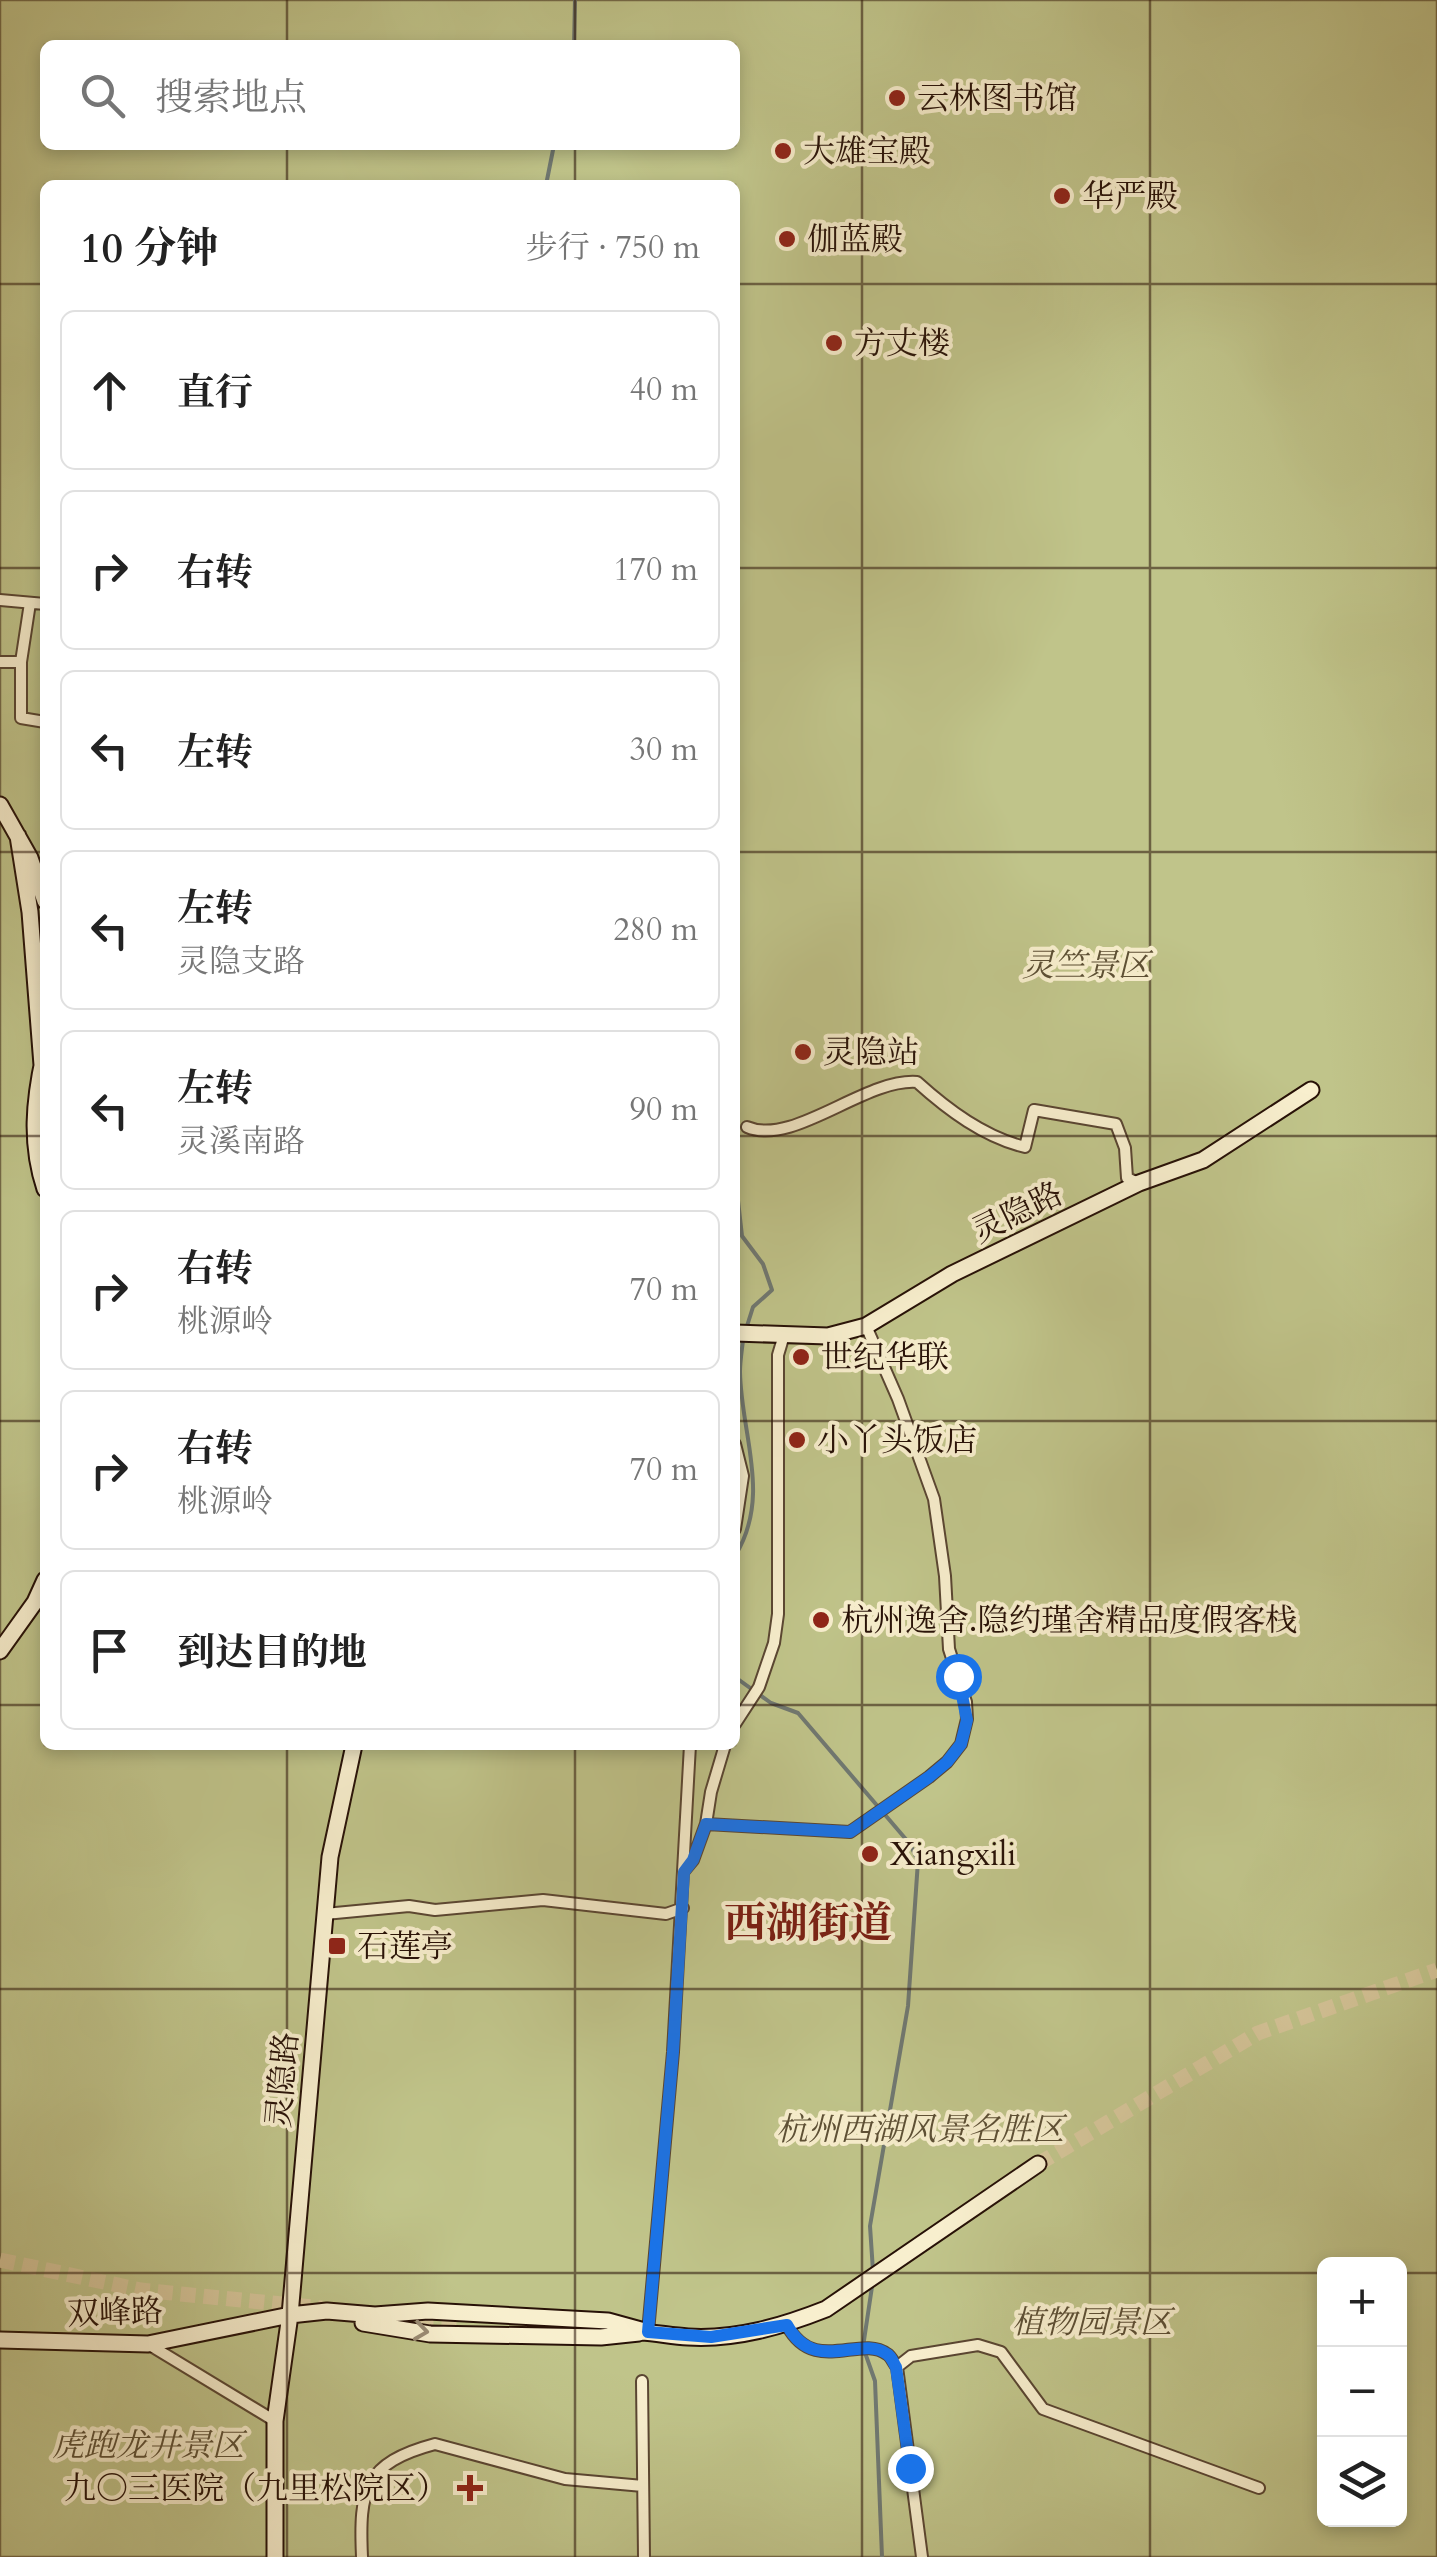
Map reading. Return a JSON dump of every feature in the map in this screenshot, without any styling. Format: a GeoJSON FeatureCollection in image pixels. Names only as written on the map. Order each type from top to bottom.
{"type":"FeatureCollection","features":[{"type":"Feature","properties":{"kind":"main road"},"geometry":{"type":"LineString","coordinates":[[0,806],[30,858],[40,887]]}},
{"type":"Feature","properties":{"kind":"main road"},"geometry":{"type":"LineString","coordinates":[[18,836],[40,1021]]}},
{"type":"Feature","properties":{"kind":"main road"},"geometry":{"type":"LineString","coordinates":[[40,1080],[34,1138],[40,1175]]}},
{"type":"Feature","properties":{"kind":"main road","name":"灵隐路"},"geometry":{"type":"LineString","coordinates":[[740,1333],[828,1336],[866,1326],[952,1274],[1139,1182],[1202,1160],[1311,1090]]}},
{"type":"Feature","properties":{"kind":"main road"},"geometry":{"type":"LineString","coordinates":[[0,1650],[40,1591]]}},
{"type":"Feature","properties":{"kind":"main road","name":"灵隐路"},"geometry":{"type":"LineString","coordinates":[[276,2557],[275,2421],[290,2315],[330,1858],[353,1750]]}},
{"type":"Feature","properties":{"kind":"main road"},"geometry":{"type":"LineString","coordinates":[[463,2322],[711,2337],[787,2325],[826,2309],[1038,2164]]}},
{"type":"Feature","properties":{"kind":"main road","name":"双峰路"},"geometry":{"type":"LineString","coordinates":[[0,2340],[148,2344],[290,2315],[327,2312],[375,2315],[428,2311],[608,2321],[648,2332]]}},
{"type":"Feature","properties":{"kind":"street"},"geometry":{"type":"LineString","coordinates":[[0,600],[40,604]]}},
{"type":"Feature","properties":{"kind":"street"},"geometry":{"type":"LineString","coordinates":[[30,603],[21,662],[21,718],[40,721]]}},
{"type":"Feature","properties":{"kind":"street"},"geometry":{"type":"LineString","coordinates":[[0,662],[21,662]]}},
{"type":"Feature","properties":{"kind":"street"},"geometry":{"type":"LineString","coordinates":[[747,1127],[766,1130],[800,1123],[886,1084],[916,1082],[977,1128],[999,1140],[1025,1147],[1034,1110],[1116,1124],[1125,1148],[1128,1178],[1139,1182]]}},
{"type":"Feature","properties":{"kind":"street"},"geometry":{"type":"LineString","coordinates":[[706,1824],[850,1832],[947,1762],[961,1744],[967,1720],[966,1702],[949,1649],[939,1524],[928,1474],[866,1326]]}},
{"type":"Feature","properties":{"kind":"street"},"geometry":{"type":"LineString","coordinates":[[740,1717],[760,1687],[774,1643],[778,1614],[778,1355],[784,1335]]}},
{"type":"Feature","properties":{"kind":"street"},"geometry":{"type":"LineString","coordinates":[[740,1464],[740,1496]]}},
{"type":"Feature","properties":{"kind":"street"},"geometry":{"type":"LineString","coordinates":[[648,2332],[683,1908],[684,1809],[690,1750]]}},
{"type":"Feature","properties":{"kind":"street"},"geometry":{"type":"LineString","coordinates":[[684,1872],[693,1860],[706,1824],[724,1750]]}},
{"type":"Feature","properties":{"kind":"street"},"geometry":{"type":"LineString","coordinates":[[325,1914],[543,1900],[666,1914],[683,1908]]}},
{"type":"Feature","properties":{"kind":"street"},"geometry":{"type":"LineString","coordinates":[[787,2325],[794,2338],[814,2350],[872,2350],[888,2354],[896,2367],[922,2557]]}},
{"type":"Feature","properties":{"kind":"street"},"geometry":{"type":"LineString","coordinates":[[148,2344],[275,2421]]}},
{"type":"Feature","properties":{"kind":"street"},"geometry":{"type":"LineString","coordinates":[[896,2367],[911,2356],[978,2345],[1001,2352],[1042,2409],[1259,2488]]}},
{"type":"Feature","properties":{"kind":"street"},"geometry":{"type":"LineString","coordinates":[[642,2381],[644,2557]]}},
{"type":"Feature","properties":{"kind":"street"},"geometry":{"type":"LineString","coordinates":[[362,2557],[363,2495],[377,2472],[414,2450],[435,2444],[565,2480],[644,2486]]}},
{"type":"Feature","properties":{"kind":"green space","name":"灵竺景区"},"geometry":{"type":"Polygon","coordinates":[[[0,0],[1437,0],[1437,2557],[0,2557],[0,0]]]}},
{"type":"Feature","properties":{"kind":"waterway"},"geometry":{"type":"LineString","coordinates":[[574,40],[575,0]]}},
{"type":"Feature","properties":{"kind":"waterway"},"geometry":{"type":"LineString","coordinates":[[547,180],[553,150]]}},
{"type":"Feature","properties":{"kind":"waterway"},"geometry":{"type":"LineString","coordinates":[[740,1218],[742,1236],[763,1264],[772,1290],[753,1307],[747,1326]]}},
{"type":"Feature","properties":{"kind":"waterway"},"geometry":{"type":"LineString","coordinates":[[740,1368],[743,1340]]}},
{"type":"Feature","properties":{"kind":"waterway"},"geometry":{"type":"LineString","coordinates":[[740,1368],[753,1488],[752,1511],[740,1546]]}},
{"type":"Feature","properties":{"kind":"waterway"},"geometry":{"type":"LineString","coordinates":[[740,1681],[771,1703],[798,1713],[910,1844],[918,1861],[908,2006],[870,2226],[873,2271]]}},
{"type":"Feature","properties":{"kind":"waterway"},"geometry":{"type":"LineString","coordinates":[[873,2280],[863,2347],[875,2381],[882,2557]]}},
{"type":"Feature","properties":{"kind":"tunnel"},"geometry":{"type":"LineString","coordinates":[[1038,2164],[1258,2033],[1437,1970]]}},
{"type":"Feature","properties":{"kind":"tunnel"},"geometry":{"type":"LineString","coordinates":[[0,2260],[141,2290],[322,2308]]}},
{"type":"Feature","properties":{"kind":"tunnel"},"geometry":{"type":"LineString","coordinates":[[419,2317],[463,2322]]}},
{"type":"Feature","properties":{"kind":"place","name":"云林图书馆"},"geometry":{"type":"Point","coordinates":[897,98]}},
{"type":"Feature","properties":{"kind":"place","name":"大雄宝殿"},"geometry":{"type":"Point","coordinates":[783,151]}},
{"type":"Feature","properties":{"kind":"place","name":"华严殿"},"geometry":{"type":"Point","coordinates":[1062,196]}},
{"type":"Feature","properties":{"kind":"place","name":"伽蓝殿"},"geometry":{"type":"Point","coordinates":[787,239]}},
{"type":"Feature","properties":{"kind":"place","name":"方丈楼"},"geometry":{"type":"Point","coordinates":[834,343]}},
{"type":"Feature","properties":{"kind":"place","name":"灵隐站"},"geometry":{"type":"Point","coordinates":[803,1052]}},
{"type":"Feature","properties":{"kind":"place","name":"世纪华联"},"geometry":{"type":"Point","coordinates":[801,1357]}},
{"type":"Feature","properties":{"kind":"place","name":"小丫头饭店"},"geometry":{"type":"Point","coordinates":[797,1440]}},
{"type":"Feature","properties":{"kind":"place","name":"杭州逸舍.隐约瑾舍精品度假客栈"},"geometry":{"type":"Point","coordinates":[821,1620]}},
{"type":"Feature","properties":{"kind":"place","name":"Xiangxili"},"geometry":{"type":"Point","coordinates":[870,1854]}},
{"type":"Feature","properties":{"kind":"place","name":"石莲亭"},"geometry":{"type":"Point","coordinates":[337,1946]}},
{"type":"Feature","properties":{"kind":"place","name":"九〇三医院（九里松院区）"},"geometry":{"type":"Point","coordinates":[470,2488]}},
{"type":"Feature","properties":{"kind":"district","name":"西湖街道"},"geometry":{"type":"Point","coordinates":[808,1922]}},
{"type":"Feature","properties":{"kind":"route"},"geometry":{"type":"LineString","coordinates":[[910,2468],[896,2367],[888,2354],[876,2350],[814,2350],[794,2338],[787,2325],[711,2337],[648,2332],[673,2052],[684,1872],[700,1846],[706,1824],[850,1832],[929,1777],[961,1744],[967,1720],[958,1676]]}},
{"type":"Feature","properties":{"kind":"park label","name":"杭州西湖风景名胜区"},"geometry":{"type":"Point","coordinates":[920,2129]}},
{"type":"Feature","properties":{"kind":"park label","name":"植物园景区"},"geometry":{"type":"Point","coordinates":[1092,2322]}},
{"type":"Feature","properties":{"kind":"park label","name":"虎跑龙井景区"},"geometry":{"type":"Point","coordinates":[148,2445]}}]}
